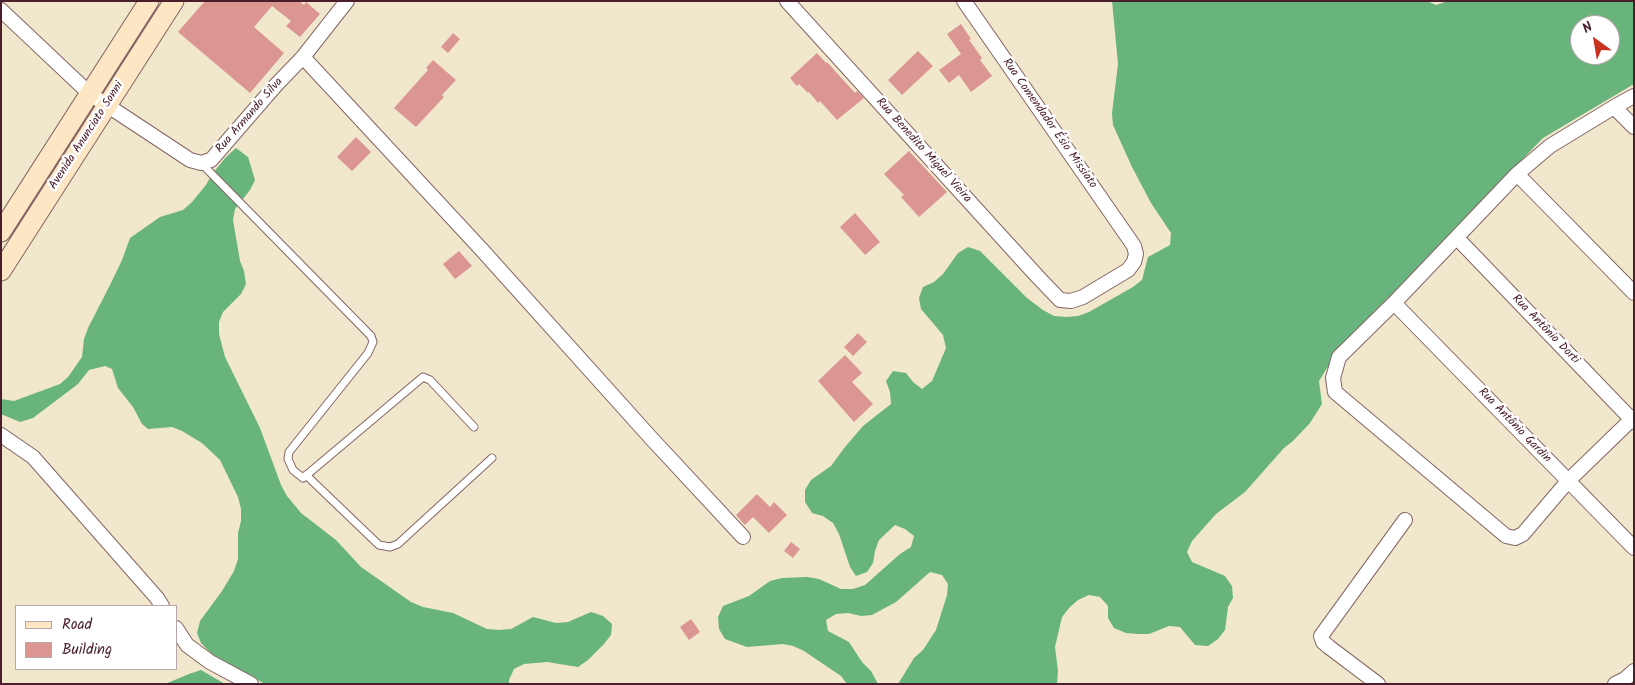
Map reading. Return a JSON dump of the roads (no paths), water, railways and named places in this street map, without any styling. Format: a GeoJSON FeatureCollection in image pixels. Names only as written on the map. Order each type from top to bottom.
{"type":"FeatureCollection","features":[{"type":"Feature","properties":{"kind":"street","name":"Avenida Anunciato Sonni"},"geometry":{"type":"LineString","coordinates":[[1,232],[149,1]]}},
{"type":"Feature","properties":{"kind":"street","name":"Avenida Anunciato Sonni"},"geometry":{"type":"LineString","coordinates":[[1,271],[174,1]]}},
{"type":"Feature","properties":{"kind":"street","name":"Rua Armando Silva"},"geometry":{"type":"LineString","coordinates":[[201,163],[211,160],[303,57],[347,1]]}},
{"type":"Feature","properties":{"kind":"street","name":"Rua Benedito Miguel Vieira"},"geometry":{"type":"LineString","coordinates":[[787,1],[1060,300],[1071,301],[1083,297],[1128,270],[1134,262],[1136,254],[1134,246]]}},
{"type":"Feature","properties":{"kind":"street","name":"Rua Comendador Ésio Missiato"},"geometry":{"type":"LineString","coordinates":[[964,1],[1134,246]]}},
{"type":"Feature","properties":{"kind":"street"},"geometry":{"type":"LineString","coordinates":[[1,10],[90,94],[190,160],[201,163]]}},
{"type":"Feature","properties":{"kind":"street"},"geometry":{"type":"LineString","coordinates":[[303,57],[475,242],[650,438],[743,537]]}},
{"type":"Feature","properties":{"kind":"street"},"geometry":{"type":"LineString","coordinates":[[1633,419],[1568,482],[1523,534],[1515,538],[1506,536],[1335,392],[1333,378],[1339,357],[1394,303],[1517,174],[1550,146],[1634,96]]}},
{"type":"Feature","properties":{"kind":"street"},"geometry":{"type":"LineString","coordinates":[[1614,107],[1634,127]]}},
{"type":"Feature","properties":{"kind":"street"},"geometry":{"type":"LineString","coordinates":[[1517,174],[1634,293]]}},
{"type":"Feature","properties":{"kind":"street","name":"Rua Antônio Dorti"},"geometry":{"type":"LineString","coordinates":[[1457,238],[1633,419]]}},
{"type":"Feature","properties":{"kind":"street","name":"Rua Antônio Gardin"},"geometry":{"type":"LineString","coordinates":[[1394,303],[1634,548]]}},
{"type":"Feature","properties":{"kind":"street"},"geometry":{"type":"LineString","coordinates":[[1,434],[34,457],[161,605]]}},
{"type":"Feature","properties":{"kind":"street"},"geometry":{"type":"LineString","coordinates":[[1378,684],[1323,642],[1321,636],[1405,520]]}},
{"type":"Feature","properties":{"kind":"street"},"geometry":{"type":"LineString","coordinates":[[178,631],[187,645],[210,662],[251,684]]}},
{"type":"Feature","properties":{"kind":"street"},"geometry":{"type":"LineString","coordinates":[[1615,684],[1625,679],[1634,671]]}},
{"type":"Feature","properties":{"kind":"lane"},"geometry":{"type":"LineString","coordinates":[[201,163],[370,336],[373,342],[368,353],[290,452],[288,459],[293,470],[303,478],[423,377],[430,380],[474,428]]}},
{"type":"Feature","properties":{"kind":"lane"},"geometry":{"type":"LineString","coordinates":[[306,475],[379,545],[390,547],[398,544],[492,458]]}}]}
